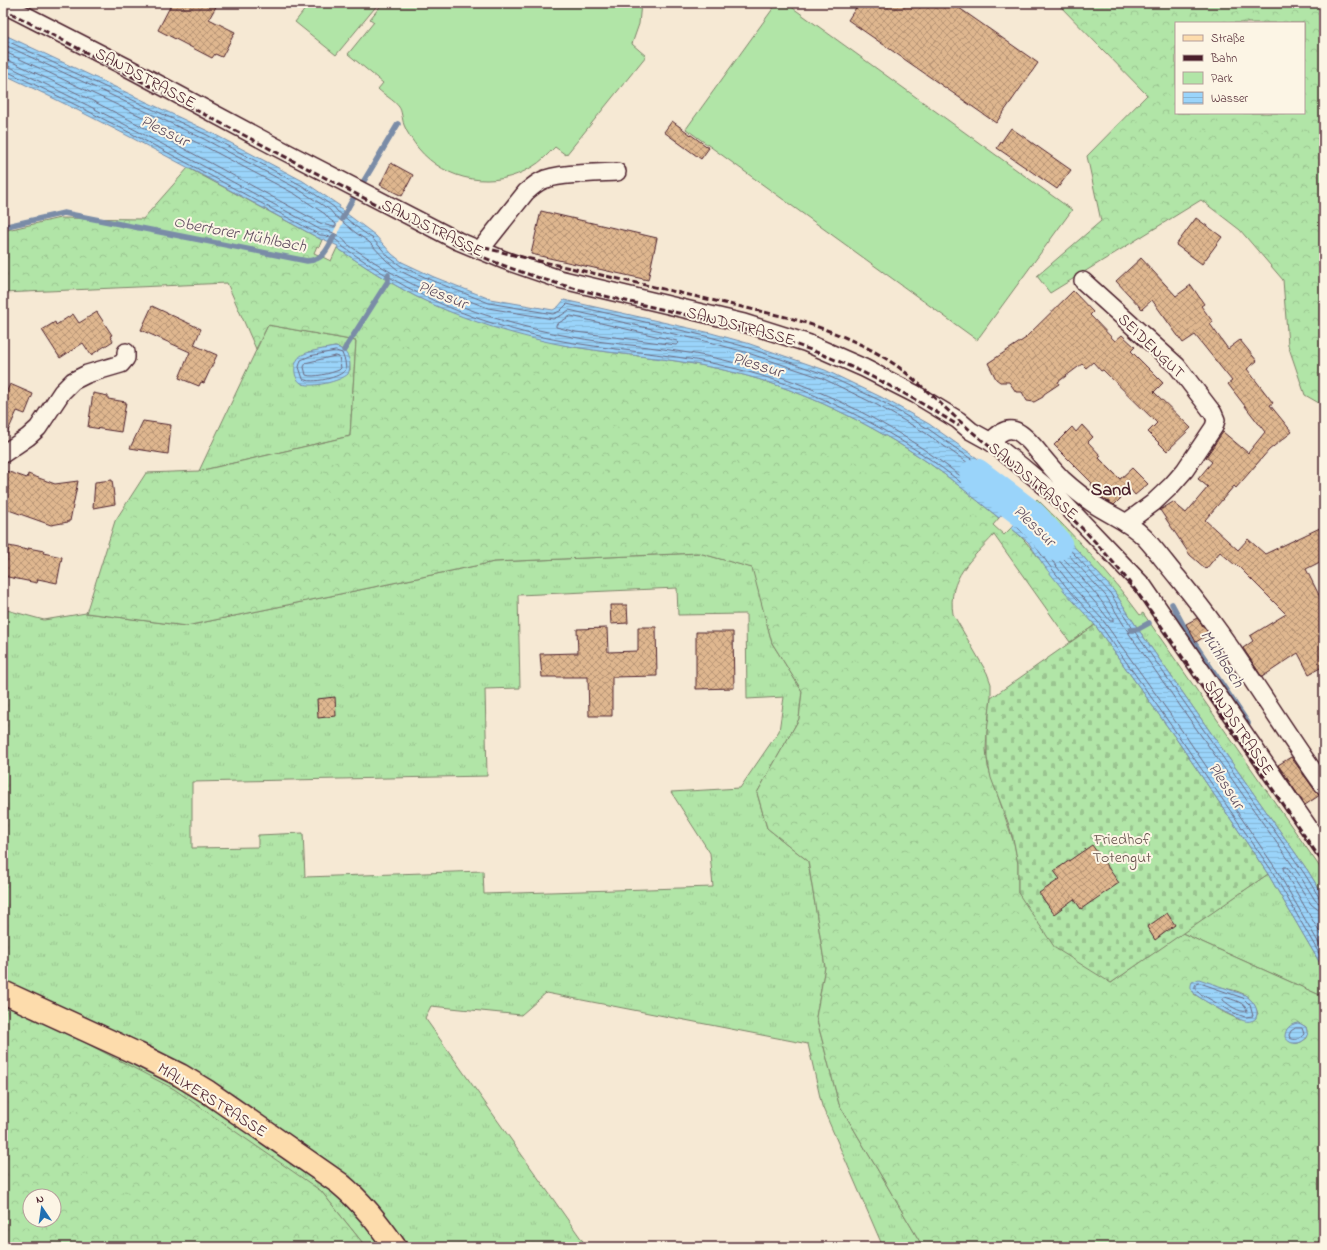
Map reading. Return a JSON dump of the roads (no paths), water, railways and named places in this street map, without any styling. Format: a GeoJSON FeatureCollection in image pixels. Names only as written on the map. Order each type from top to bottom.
{"type":"FeatureCollection","features":[{"type":"Feature","properties":{"kind":"main road","name":"MALIXERSTRASSE"},"geometry":{"type":"LineString","coordinates":[[3,992],[138,1054],[208,1092],[339,1183],[352,1194],[374,1218],[395,1247]]}},
{"type":"Feature","properties":{"kind":"street","name":"SANDSTRASSE"},"geometry":{"type":"LineString","coordinates":[[3,4],[421,222],[480,250],[521,267],[559,279],[744,323],[807,343],[864,368],[915,394],[958,420],[971,431],[990,442],[1057,496],[1149,593],[1324,850]]}},
{"type":"Feature","properties":{"kind":"street"},"geometry":{"type":"LineString","coordinates":[[480,250],[526,192],[541,180],[561,176],[617,172]]}},
{"type":"Feature","properties":{"kind":"street","name":"SEIDENGUT"},"geometry":{"type":"LineString","coordinates":[[1083,281],[1172,360],[1213,412],[1216,418],[1214,427],[1176,481],[1160,497],[1126,523]]}},
{"type":"Feature","properties":{"kind":"street"},"geometry":{"type":"LineString","coordinates":[[3,454],[28,437],[38,428],[62,392],[74,381],[87,374],[120,364],[126,358],[126,352]]}},
{"type":"Feature","properties":{"kind":"street"},"geometry":{"type":"LineString","coordinates":[[990,442],[998,434],[1004,431],[1013,430],[1021,433],[1058,474],[1073,488],[1096,505],[1126,523],[1144,537],[1216,627],[1259,689],[1293,743],[1324,786]]}},
{"type":"Feature","properties":{"kind":"water"},"geometry":{"type":"Polygon","coordinates":[[[3,34],[208,131],[303,181],[340,206],[339,208],[375,235],[392,254],[402,262],[434,277],[490,299],[553,310],[564,300],[711,333],[747,343],[825,370],[881,397],[929,424],[977,458],[1021,494],[999,518],[942,473],[906,448],[845,414],[781,387],[736,373],[696,364],[574,347],[534,339],[472,320],[433,305],[385,279],[337,248],[338,246],[323,239],[322,240],[124,134],[3,74],[3,34]]]}},
{"type":"Feature","properties":{"kind":"water"},"geometry":{"type":"Polygon","coordinates":[[[335,347],[343,351],[350,361],[348,374],[339,379],[318,385],[305,385],[298,380],[295,373],[295,364],[299,357],[310,352],[335,347]]]}},
{"type":"Feature","properties":{"kind":"water"},"geometry":{"type":"Polygon","coordinates":[[[1033,504],[1114,591],[1138,629],[1308,871],[1324,897],[1324,970],[1268,874],[1177,740],[1095,625],[1065,592],[1045,567],[1028,542],[1011,528],[1033,504]]]}},
{"type":"Feature","properties":{"kind":"water"},"geometry":{"type":"Polygon","coordinates":[[[1199,979],[1245,995],[1253,1002],[1256,1008],[1256,1018],[1249,1021],[1241,1020],[1217,1008],[1195,994],[1191,988],[1192,982],[1199,979]]]}},
{"type":"Feature","properties":{"kind":"water"},"geometry":{"type":"Polygon","coordinates":[[[1298,1023],[1306,1027],[1308,1036],[1300,1042],[1290,1042],[1285,1037],[1285,1034],[1288,1027],[1298,1023]]]}},
{"type":"Feature","properties":{"kind":"waterway","name":"Obertorer Mühlbach"},"geometry":{"type":"LineString","coordinates":[[342,219],[398,124]]}},
{"type":"Feature","properties":{"kind":"waterway","name":"Obertorer Mühlbach"},"geometry":{"type":"LineString","coordinates":[[3,227],[64,213],[307,261],[321,256],[327,249],[334,236]]}},
{"type":"Feature","properties":{"kind":"waterway"},"geometry":{"type":"LineString","coordinates":[[344,350],[388,281],[388,275]]}},
{"type":"Feature","properties":{"kind":"waterway","name":"Plessur"},"geometry":{"type":"LineString","coordinates":[[976,475],[1031,517],[1056,545]]}},
{"type":"Feature","properties":{"kind":"waterway","name":"Mühlbach"},"geometry":{"type":"LineString","coordinates":[[1172,604],[1187,632],[1248,723]]}},
{"type":"Feature","properties":{"kind":"waterway","name":"Mühlbach"},"geometry":{"type":"LineString","coordinates":[[1131,630],[1138,629],[1149,623]]}},
{"type":"Feature","properties":{"kind":"railway"},"geometry":{"type":"LineString","coordinates":[[3,9],[404,219]]}},
{"type":"Feature","properties":{"kind":"railway"},"geometry":{"type":"LineString","coordinates":[[400,217],[458,241],[790,318],[818,327],[859,344],[872,350],[897,366],[1023,474],[1074,520],[1119,569],[1155,617],[1324,864]]}},
{"type":"Feature","properties":{"kind":"railway"},"geometry":{"type":"LineString","coordinates":[[452,243],[504,266],[559,284],[727,324],[805,348],[873,377],[959,426]]}},
{"type":"Feature","properties":{"kind":"district","name":"Sand"},"geometry":{"type":"Point","coordinates":[1111,489]}},
{"type":"Feature","properties":{"kind":"park label","name":"Friedhof Totengut"},"geometry":{"type":"Point","coordinates":[1122,847]}}]}
